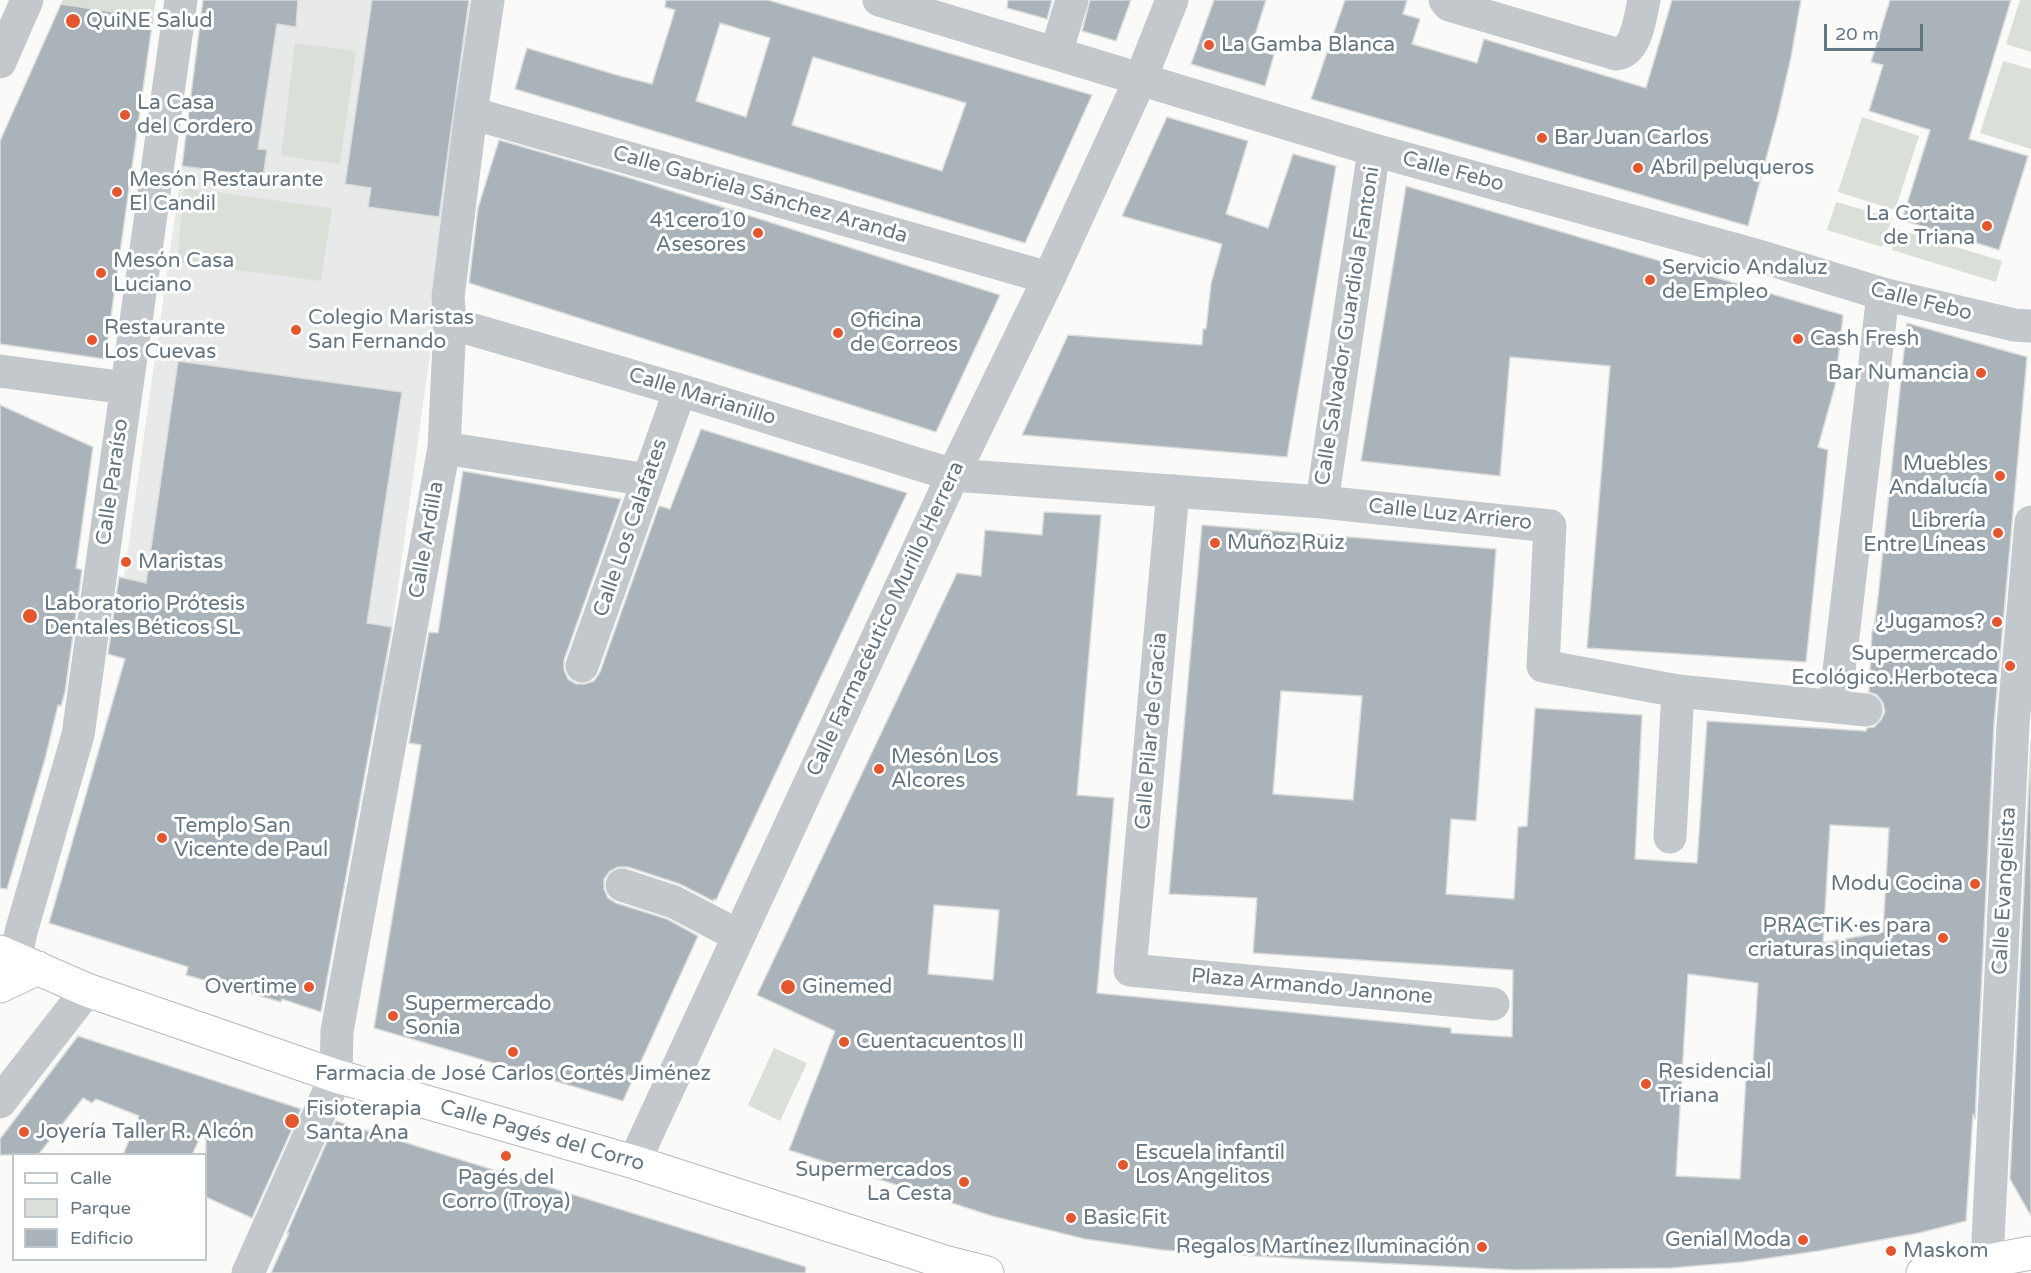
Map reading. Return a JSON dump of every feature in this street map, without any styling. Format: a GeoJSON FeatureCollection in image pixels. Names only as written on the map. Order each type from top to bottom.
{"type":"FeatureCollection","features":[{"type":"Feature","properties":{"kind":"main road"},"geometry":{"type":"LineString","coordinates":[[0,986],[18,960]]}},
{"type":"Feature","properties":{"kind":"main road","name":"Calle Pagés del Corro"},"geometry":{"type":"LineString","coordinates":[[18,960],[87,990],[336,1076],[634,1162],[943,1268],[987,1273]]}},
{"type":"Feature","properties":{"kind":"main road"},"geometry":{"type":"LineString","coordinates":[[1923,1273],[2031,1253]]}},
{"type":"Feature","properties":{"kind":"street"},"geometry":{"type":"LineString","coordinates":[[0,62],[27,0]]}},
{"type":"Feature","properties":{"kind":"street","name":"Calle Paraíso"},"geometry":{"type":"LineString","coordinates":[[18,960],[21,932],[78,735],[182,0]]}},
{"type":"Feature","properties":{"kind":"street","name":"Calle Ardilla"},"geometry":{"type":"LineString","coordinates":[[336,1076],[337,1031],[444,448],[450,323],[448,297],[471,113],[489,0]]}},
{"type":"Feature","properties":{"kind":"street","name":"Calle Febo"},"geometry":{"type":"LineString","coordinates":[[879,0],[960,12],[1056,53],[1374,150],[1762,257],[1883,294],[2014,325],[2031,326]]}},
{"type":"Feature","properties":{"kind":"street"},"geometry":{"type":"LineString","coordinates":[[1056,53],[1072,0]]}},
{"type":"Feature","properties":{"kind":"street","name":"Calle Farmacéutico Murillo Herrera"},"geometry":{"type":"LineString","coordinates":[[634,1162],[952,475],[1049,278],[1141,78],[1172,0]]}},
{"type":"Feature","properties":{"kind":"street"},"geometry":{"type":"LineString","coordinates":[[1445,0],[1449,5],[1616,54],[1627,50],[1633,41],[1644,0]]}},
{"type":"Feature","properties":{"kind":"street","name":"Calle Gabriela Sánchez Aranda"},"geometry":{"type":"LineString","coordinates":[[471,113],[1049,278]]}},
{"type":"Feature","properties":{"kind":"street","name":"Calle Salvador Guardiola Fantoni"},"geometry":{"type":"LineString","coordinates":[[1322,502],[1374,150]]}},
{"type":"Feature","properties":{"kind":"street","name":"Calle Luz Arriero"},"geometry":{"type":"LineString","coordinates":[[952,475],[1322,502],[1550,526],[1543,666],[1678,691],[1851,707],[1883,294]]}},
{"type":"Feature","properties":{"kind":"street","name":"Calle Marianillo"},"geometry":{"type":"LineString","coordinates":[[450,323],[680,390],[952,475]]}},
{"type":"Feature","properties":{"kind":"street"},"geometry":{"type":"LineString","coordinates":[[0,371],[126,388]]}},
{"type":"Feature","properties":{"kind":"street","name":"Calle Los Calafates"},"geometry":{"type":"LineString","coordinates":[[582,666],[680,390]]}},
{"type":"Feature","properties":{"kind":"street"},"geometry":{"type":"LineString","coordinates":[[444,448],[648,480]]}},
{"type":"Feature","properties":{"kind":"street","name":"Calle Pilar de Gracia"},"geometry":{"type":"LineString","coordinates":[[1130,970],[1173,492]]}},
{"type":"Feature","properties":{"kind":"street","name":"Calle Evangelista"},"geometry":{"type":"LineString","coordinates":[[1987,1261],[2007,725],[2031,522]]}},
{"type":"Feature","properties":{"kind":"street"},"geometry":{"type":"LineString","coordinates":[[1670,837],[1678,691]]}},
{"type":"Feature","properties":{"kind":"street"},"geometry":{"type":"LineString","coordinates":[[622,885],[674,902],[739,936]]}},
{"type":"Feature","properties":{"kind":"street","name":"Plaza Armando Jannone"},"geometry":{"type":"LineString","coordinates":[[1130,970],[1493,1004]]}},
{"type":"Feature","properties":{"kind":"street"},"geometry":{"type":"LineString","coordinates":[[0,1102],[87,990]]}},
{"type":"Feature","properties":{"kind":"street"},"geometry":{"type":"LineString","coordinates":[[248,1273],[336,1076]]}},
{"type":"Feature","properties":{"kind":"shaded area","name":"Colegio Maristas San Fernando"},"geometry":{"type":"Polygon","coordinates":[[[203,0],[479,0],[380,716],[318,699],[160,585],[124,578],[203,0]]]}},
{"type":"Feature","properties":{"kind":"green space"},"geometry":{"type":"Polygon","coordinates":[[[63,0],[156,0],[153,18],[61,4],[63,0]]]}},
{"type":"Feature","properties":{"kind":"green space"},"geometry":{"type":"Polygon","coordinates":[[[2020,0],[2031,0],[2031,52],[2006,44],[2020,0]]]}},
{"type":"Feature","properties":{"kind":"green space"},"geometry":{"type":"Polygon","coordinates":[[[295,43],[356,51],[340,164],[281,156],[295,43]]]}},
{"type":"Feature","properties":{"kind":"green space"},"geometry":{"type":"Polygon","coordinates":[[[2003,61],[2031,69],[2031,149],[1980,133],[2003,61]]]}},
{"type":"Feature","properties":{"kind":"green space"},"geometry":{"type":"Polygon","coordinates":[[[1862,117],[1919,136],[1895,210],[1838,192],[1862,117]]]}},
{"type":"Feature","properties":{"kind":"green space"},"geometry":{"type":"Polygon","coordinates":[[[184,188],[332,208],[321,281],[177,262],[184,188]]]}},
{"type":"Feature","properties":{"kind":"green space"},"geometry":{"type":"Polygon","coordinates":[[[1836,202],[1892,218],[1882,247],[1827,230],[1836,202]]]}},
{"type":"Feature","properties":{"kind":"green space"},"geometry":{"type":"Polygon","coordinates":[[[1897,229],[2002,261],[1996,282],[1892,250],[1897,229]]]}},
{"type":"Feature","properties":{"kind":"green space"},"geometry":{"type":"Polygon","coordinates":[[[774,1048],[807,1063],[780,1121],[748,1105],[774,1048]]]}},
{"type":"Feature","properties":{"kind":"building"},"geometry":{"type":"Polygon","coordinates":[[[203,0],[298,0],[296,27],[277,24],[258,149],[267,150],[263,177],[182,166],[203,0]]]}},
{"type":"Feature","properties":{"kind":"building"},"geometry":{"type":"Polygon","coordinates":[[[372,0],[469,0],[439,217],[368,207],[371,188],[345,184],[372,0]]]}},
{"type":"Feature","properties":{"kind":"building"},"geometry":{"type":"Polygon","coordinates":[[[666,0],[768,0],[1092,95],[1025,243],[515,89],[527,48],[652,84],[675,10],[665,7],[666,0]],[[720,23],[696,101],[746,117],[770,38],[720,23]],[[813,57],[792,125],[942,171],[966,103],[813,57]]]}},
{"type":"Feature","properties":{"kind":"building"},"geometry":{"type":"Polygon","coordinates":[[[1008,0],[1052,0],[1047,19],[1007,8],[1008,0]]]}},
{"type":"Feature","properties":{"kind":"building"},"geometry":{"type":"Polygon","coordinates":[[[1090,0],[1131,0],[1116,41],[1082,31],[1090,0]]]}},
{"type":"Feature","properties":{"kind":"building"},"geometry":{"type":"Polygon","coordinates":[[[1214,0],[1266,0],[1251,48],[1274,55],[1265,86],[1191,64],[1214,0]]]}},
{"type":"Feature","properties":{"kind":"building"},"geometry":{"type":"Polygon","coordinates":[[[1345,0],[1407,0],[1403,14],[1420,19],[1412,44],[1477,63],[1484,39],[1646,88],[1672,0],[1801,0],[1778,114],[1748,226],[1311,99],[1345,0]]]}},
{"type":"Feature","properties":{"kind":"building"},"geometry":{"type":"Polygon","coordinates":[[[1890,0],[2011,0],[1969,139],[2028,156],[1999,250],[1902,220],[1930,130],[1869,111],[1883,65],[1871,62],[1890,0]]]}},
{"type":"Feature","properties":{"kind":"building"},"geometry":{"type":"Polygon","coordinates":[[[61,4],[153,18],[105,359],[0,344],[0,141],[61,4]]]}},
{"type":"Feature","properties":{"kind":"building"},"geometry":{"type":"Polygon","coordinates":[[[1167,117],[1248,141],[1226,214],[1268,228],[1293,154],[1336,166],[1287,457],[1022,435],[1068,335],[1202,345],[1211,284],[1222,244],[1122,216],[1167,117]]]}},
{"type":"Feature","properties":{"kind":"building"},"geometry":{"type":"Polygon","coordinates":[[[499,140],[630,178],[1000,295],[936,432],[469,283],[478,208],[499,140]]]}},
{"type":"Feature","properties":{"kind":"building"},"geometry":{"type":"Polygon","coordinates":[[[1406,186],[1843,315],[1835,386],[1818,447],[1828,450],[1806,662],[1587,648],[1610,366],[1510,357],[1500,476],[1361,461],[1406,186]]]}},
{"type":"Feature","properties":{"kind":"building"},"geometry":{"type":"Polygon","coordinates":[[[1907,323],[2027,357],[1994,724],[1975,1119],[1973,1114],[1966,1221],[1919,1233],[1818,1251],[1742,1262],[1671,1268],[1515,1270],[1319,1260],[1162,1250],[1085,1239],[992,1216],[789,1150],[835,1031],[757,995],[957,573],[981,576],[985,530],[1042,535],[1044,512],[1101,515],[1077,795],[1114,798],[1097,993],[1451,1028],[1451,1033],[1512,1037],[1513,970],[1253,953],[1257,898],[1169,894],[1202,525],[1496,549],[1476,821],[1451,819],[1446,894],[1514,899],[1518,827],[1527,826],[1535,708],[1642,715],[1635,859],[1697,863],[1707,721],[1866,731],[1867,728],[1874,727],[1881,720],[1885,712],[1883,703],[1877,695],[1869,692],[1872,632],[1875,622],[1907,323]],[[1281,691],[1273,794],[1353,800],[1362,696],[1281,691]],[[1830,825],[1823,943],[1883,932],[1889,828],[1830,825]],[[934,905],[928,974],[993,980],[999,910],[934,905]],[[1688,974],[1676,1176],[1740,1179],[1746,1077],[1752,1078],[1758,983],[1688,974]]]}},
{"type":"Feature","properties":{"kind":"building"},"geometry":{"type":"Polygon","coordinates":[[[178,361],[402,392],[367,623],[392,627],[321,1012],[282,999],[281,1002],[186,975],[188,967],[49,923],[125,659],[108,654],[119,577],[146,583],[178,361]]]}},
{"type":"Feature","properties":{"kind":"building"},"geometry":{"type":"Polygon","coordinates":[[[0,405],[93,447],[76,568],[82,570],[65,692],[61,706],[58,705],[45,759],[7,889],[0,888],[0,405]]]}},
{"type":"Feature","properties":{"kind":"building"},"geometry":{"type":"Polygon","coordinates":[[[701,429],[907,493],[716,900],[713,901],[680,884],[628,867],[618,867],[610,871],[604,879],[604,889],[608,898],[616,903],[667,919],[698,936],[623,1101],[374,1028],[421,745],[409,743],[429,632],[438,633],[463,471],[621,499],[564,660],[564,670],[568,679],[576,684],[585,684],[594,681],[600,672],[659,506],[670,509],[701,429]]]}},
{"type":"Feature","properties":{"kind":"building"},"geometry":{"type":"Polygon","coordinates":[[[2031,741],[2031,1216],[2010,1179],[2031,741]]]}},
{"type":"Feature","properties":{"kind":"building"},"geometry":{"type":"Polygon","coordinates":[[[78,1036],[301,1109],[252,1218],[207,1197],[206,1124],[193,1153],[124,1153],[139,1116],[96,1099],[92,1103],[83,1098],[40,1153],[0,1155],[0,1139],[78,1036]]]}},
{"type":"Feature","properties":{"kind":"building"},"geometry":{"type":"Polygon","coordinates":[[[336,1121],[806,1267],[805,1273],[271,1273],[336,1121]]]}},
{"type":"Feature","properties":{"kind":"place","name":"QuiNE Salud"},"geometry":{"type":"Point","coordinates":[73,21]}},
{"type":"Feature","properties":{"kind":"place","name":"La Gamba Blanca"},"geometry":{"type":"Point","coordinates":[1209,45]}},
{"type":"Feature","properties":{"kind":"place","name":"La Casa del Cordero"},"geometry":{"type":"Point","coordinates":[125,115]}},
{"type":"Feature","properties":{"kind":"place","name":"Bar Juan Carlos"},"geometry":{"type":"Point","coordinates":[1542,138]}},
{"type":"Feature","properties":{"kind":"place","name":"Abril peluqueros"},"geometry":{"type":"Point","coordinates":[1638,168]}},
{"type":"Feature","properties":{"kind":"place","name":"Mesón Restaurante El Candil"},"geometry":{"type":"Point","coordinates":[117,192]}},
{"type":"Feature","properties":{"kind":"place","name":"La Cortaita de Triana"},"geometry":{"type":"Point","coordinates":[1987,226]}},
{"type":"Feature","properties":{"kind":"place","name":"41cero10 Asesores"},"geometry":{"type":"Point","coordinates":[758,233]}},
{"type":"Feature","properties":{"kind":"place","name":"Mesón Casa Luciano"},"geometry":{"type":"Point","coordinates":[101,273]}},
{"type":"Feature","properties":{"kind":"place","name":"Servicio Andaluz de Empleo"},"geometry":{"type":"Point","coordinates":[1650,280]}},
{"type":"Feature","properties":{"kind":"place","name":"Colegio Maristas San Fernando"},"geometry":{"type":"Point","coordinates":[296,330]}},
{"type":"Feature","properties":{"kind":"place","name":"Oficina de Correos"},"geometry":{"type":"Point","coordinates":[838,333]}},
{"type":"Feature","properties":{"kind":"place","name":"Cash Fresh"},"geometry":{"type":"Point","coordinates":[1798,339]}},
{"type":"Feature","properties":{"kind":"place","name":"Restaurante Los Cuevas"},"geometry":{"type":"Point","coordinates":[92,340]}},
{"type":"Feature","properties":{"kind":"place","name":"Bar Numancia"},"geometry":{"type":"Point","coordinates":[1981,373]}},
{"type":"Feature","properties":{"kind":"place","name":"Muebles Andalucía"},"geometry":{"type":"Point","coordinates":[2000,476]}},
{"type":"Feature","properties":{"kind":"place","name":"Librería Entre Líneas"},"geometry":{"type":"Point","coordinates":[1998,533]}},
{"type":"Feature","properties":{"kind":"place","name":"Muñoz Ruiz"},"geometry":{"type":"Point","coordinates":[1215,543]}},
{"type":"Feature","properties":{"kind":"place","name":"Maristas"},"geometry":{"type":"Point","coordinates":[126,562]}},
{"type":"Feature","properties":{"kind":"place","name":"Laboratorio Prótesis Dentales Béticos SL"},"geometry":{"type":"Point","coordinates":[30,616]}},
{"type":"Feature","properties":{"kind":"place","name":"¿Jugamos?"},"geometry":{"type":"Point","coordinates":[1997,622]}},
{"type":"Feature","properties":{"kind":"place","name":"Supermercado Ecológico.Herboteca"},"geometry":{"type":"Point","coordinates":[2010,666]}},
{"type":"Feature","properties":{"kind":"place","name":"Mesón Los Alcores"},"geometry":{"type":"Point","coordinates":[879,769]}},
{"type":"Feature","properties":{"kind":"place","name":"Templo San Vicente de Paul"},"geometry":{"type":"Point","coordinates":[162,838]}},
{"type":"Feature","properties":{"kind":"place","name":"Modu Cocina"},"geometry":{"type":"Point","coordinates":[1975,884]}},
{"type":"Feature","properties":{"kind":"place","name":"PRACTiK·es para criaturas inquietas"},"geometry":{"type":"Point","coordinates":[1943,938]}},
{"type":"Feature","properties":{"kind":"place","name":"Overtime"},"geometry":{"type":"Point","coordinates":[309,987]}},
{"type":"Feature","properties":{"kind":"place","name":"Ginemed"},"geometry":{"type":"Point","coordinates":[788,987]}},
{"type":"Feature","properties":{"kind":"place","name":"Supermercado Sonia"},"geometry":{"type":"Point","coordinates":[393,1016]}},
{"type":"Feature","properties":{"kind":"place","name":"Cuentacuentos II"},"geometry":{"type":"Point","coordinates":[844,1042]}},
{"type":"Feature","properties":{"kind":"place","name":"Farmacia de José Carlos Cortés Jiménez"},"geometry":{"type":"Point","coordinates":[513,1052]}},
{"type":"Feature","properties":{"kind":"place","name":"Residencial Triana"},"geometry":{"type":"Point","coordinates":[1646,1084]}},
{"type":"Feature","properties":{"kind":"place","name":"Fisioterapia Santa Ana"},"geometry":{"type":"Point","coordinates":[292,1121]}},
{"type":"Feature","properties":{"kind":"place","name":"Joyería Taller R. Alcón"},"geometry":{"type":"Point","coordinates":[24,1132]}},
{"type":"Feature","properties":{"kind":"place","name":"Pagés del Corro (Troya)"},"geometry":{"type":"Point","coordinates":[506,1156]}},
{"type":"Feature","properties":{"kind":"place","name":"Escuela infantil Los Angelitos"},"geometry":{"type":"Point","coordinates":[1123,1165]}},
{"type":"Feature","properties":{"kind":"place","name":"Supermercados La Cesta"},"geometry":{"type":"Point","coordinates":[964,1182]}},
{"type":"Feature","properties":{"kind":"place","name":"Basic Fit"},"geometry":{"type":"Point","coordinates":[1071,1218]}},
{"type":"Feature","properties":{"kind":"place","name":"Genial Moda"},"geometry":{"type":"Point","coordinates":[1803,1240]}},
{"type":"Feature","properties":{"kind":"place","name":"Regalos Martínez Iluminación"},"geometry":{"type":"Point","coordinates":[1482,1247]}},
{"type":"Feature","properties":{"kind":"place","name":"Maskom"},"geometry":{"type":"Point","coordinates":[1891,1251]}}]}
